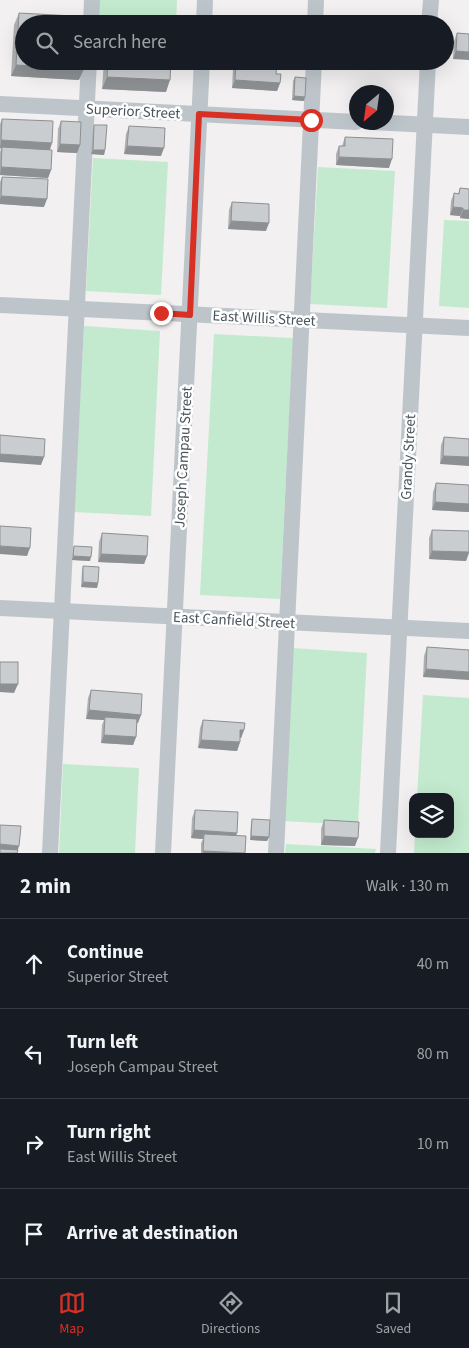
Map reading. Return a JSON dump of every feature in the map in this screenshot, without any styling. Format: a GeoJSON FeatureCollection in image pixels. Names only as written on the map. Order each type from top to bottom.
{"type":"FeatureCollection","features":[{"type":"Feature","properties":{"kind":"street"},"geometry":{"type":"LineString","coordinates":[[91,15],[92,0]]}},
{"type":"Feature","properties":{"kind":"street"},"geometry":{"type":"LineString","coordinates":[[204,15],[205,0]]}},
{"type":"Feature","properties":{"kind":"street"},"geometry":{"type":"LineString","coordinates":[[315,15],[316,0]]}},
{"type":"Feature","properties":{"kind":"street"},"geometry":{"type":"LineString","coordinates":[[430,15],[431,0]]}},
{"type":"Feature","properties":{"kind":"street"},"geometry":{"type":"LineString","coordinates":[[50,853],[89,70]]}},
{"type":"Feature","properties":{"kind":"street","name":"Joseph Campau Street"},"geometry":{"type":"LineString","coordinates":[[163,853],[201,70]]}},
{"type":"Feature","properties":{"kind":"street"},"geometry":{"type":"LineString","coordinates":[[276,853],[314,70]]}},
{"type":"Feature","properties":{"kind":"street","name":"Grandy Street"},"geometry":{"type":"LineString","coordinates":[[388,853],[427,70]]}},
{"type":"Feature","properties":{"kind":"street","name":"Superior Street"},"geometry":{"type":"LineString","coordinates":[[0,104],[349,122]]}},
{"type":"Feature","properties":{"kind":"street"},"geometry":{"type":"LineString","coordinates":[[394,123],[469,127]]}},
{"type":"Feature","properties":{"kind":"street","name":"East Willis Street"},"geometry":{"type":"LineString","coordinates":[[0,305],[469,328]]}},
{"type":"Feature","properties":{"kind":"street","name":"East Canfield Street"},"geometry":{"type":"LineString","coordinates":[[0,608],[469,631]]}},
{"type":"Feature","properties":{"kind":"green space"},"geometry":{"type":"Polygon","coordinates":[[[99,0],[177,0],[176,15],[98,15],[99,0]]]}},
{"type":"Feature","properties":{"kind":"green space"},"geometry":{"type":"Polygon","coordinates":[[[93,158],[168,162],[161,295],[86,291],[93,158]]]}},
{"type":"Feature","properties":{"kind":"green space"},"geometry":{"type":"Polygon","coordinates":[[[318,167],[395,171],[387,308],[310,304],[318,167]]]}},
{"type":"Feature","properties":{"kind":"green space"},"geometry":{"type":"Polygon","coordinates":[[[444,220],[469,221],[469,308],[439,306],[444,220]]]}},
{"type":"Feature","properties":{"kind":"green space"},"geometry":{"type":"Polygon","coordinates":[[[84,326],[160,331],[151,516],[74,512],[84,326]]]}},
{"type":"Feature","properties":{"kind":"green space"},"geometry":{"type":"Polygon","coordinates":[[[214,334],[293,338],[280,599],[200,595],[214,334]]]}},
{"type":"Feature","properties":{"kind":"green space"},"geometry":{"type":"Polygon","coordinates":[[[292,648],[367,653],[358,825],[283,821],[292,648]]]}},
{"type":"Feature","properties":{"kind":"green space"},"geometry":{"type":"Polygon","coordinates":[[[423,695],[469,698],[469,853],[414,853],[415,838],[454,838],[454,793],[417,793],[423,695]]]}},
{"type":"Feature","properties":{"kind":"green space"},"geometry":{"type":"Polygon","coordinates":[[[63,764],[139,768],[135,853],[59,853],[63,764]]]}},
{"type":"Feature","properties":{"kind":"green space"},"geometry":{"type":"Polygon","coordinates":[[[286,844],[376,849],[375,853],[285,853],[286,844]]]}},
{"type":"Feature","properties":{"kind":"building"},"geometry":{"type":"Polygon","coordinates":[[[19,13],[55,15],[19,15],[19,13]]]}},
{"type":"Feature","properties":{"kind":"building"},"geometry":{"type":"Polygon","coordinates":[[[457,33],[469,34],[469,52],[456,51],[457,33]]]}},
{"type":"Feature","properties":{"kind":"building"},"geometry":{"type":"Polygon","coordinates":[[[107,70],[171,70],[170,80],[107,77],[107,70]]]}},
{"type":"Feature","properties":{"kind":"building"},"geometry":{"type":"Polygon","coordinates":[[[236,70],[276,70],[276,74],[281,74],[280,83],[235,80],[236,70]]]}},
{"type":"Feature","properties":{"kind":"building"},"geometry":{"type":"Polygon","coordinates":[[[295,77],[306,78],[305,97],[294,96],[295,77]]]}},
{"type":"Feature","properties":{"kind":"building"},"geometry":{"type":"Polygon","coordinates":[[[2,119],[53,121],[52,143],[1,140],[2,119]]]}},
{"type":"Feature","properties":{"kind":"building"},"geometry":{"type":"Polygon","coordinates":[[[61,121],[81,122],[80,145],[60,144],[61,121]]]}},
{"type":"Feature","properties":{"kind":"building"},"geometry":{"type":"Polygon","coordinates":[[[94,125],[107,125],[105,150],[93,150],[94,125]]]}},
{"type":"Feature","properties":{"kind":"building"},"geometry":{"type":"Polygon","coordinates":[[[129,126],[165,128],[164,148],[127,146],[129,126]]]}},
{"type":"Feature","properties":{"kind":"building"},"geometry":{"type":"Polygon","coordinates":[[[345,137],[393,139],[392,159],[339,157],[339,146],[345,146],[345,137]]]}},
{"type":"Feature","properties":{"kind":"building"},"geometry":{"type":"Polygon","coordinates":[[[2,147],[52,150],[51,170],[1,167],[2,147]]]}},
{"type":"Feature","properties":{"kind":"building"},"geometry":{"type":"Polygon","coordinates":[[[2,177],[48,179],[47,199],[1,196],[2,177]]]}},
{"type":"Feature","properties":{"kind":"building"},"geometry":{"type":"Polygon","coordinates":[[[460,188],[469,189],[469,210],[453,207],[454,193],[459,194],[460,188]]]}},
{"type":"Feature","properties":{"kind":"building"},"geometry":{"type":"Polygon","coordinates":[[[232,202],[269,204],[269,223],[231,221],[232,202]]]}},
{"type":"Feature","properties":{"kind":"building"},"geometry":{"type":"Polygon","coordinates":[[[0,435],[45,439],[44,457],[0,454],[0,435]]]}},
{"type":"Feature","properties":{"kind":"building"},"geometry":{"type":"Polygon","coordinates":[[[444,437],[469,439],[469,457],[443,456],[444,437]]]}},
{"type":"Feature","properties":{"kind":"building"},"geometry":{"type":"Polygon","coordinates":[[[436,483],[469,485],[469,504],[435,502],[436,483]]]}},
{"type":"Feature","properties":{"kind":"building"},"geometry":{"type":"Polygon","coordinates":[[[0,526],[31,528],[30,548],[0,546],[0,526]]]}},
{"type":"Feature","properties":{"kind":"building"},"geometry":{"type":"Polygon","coordinates":[[[432,530],[469,531],[469,552],[432,551],[432,530]]]}},
{"type":"Feature","properties":{"kind":"building"},"geometry":{"type":"Polygon","coordinates":[[[102,533],[148,536],[147,556],[101,554],[102,533]]]}},
{"type":"Feature","properties":{"kind":"building"},"geometry":{"type":"Polygon","coordinates":[[[74,546],[92,547],[91,557],[73,556],[74,546]]]}},
{"type":"Feature","properties":{"kind":"building"},"geometry":{"type":"Polygon","coordinates":[[[83,566],[99,567],[98,583],[83,582],[83,566]]]}},
{"type":"Feature","properties":{"kind":"building"},"geometry":{"type":"Polygon","coordinates":[[[427,647],[469,650],[469,672],[426,669],[427,647]]]}},
{"type":"Feature","properties":{"kind":"building"},"geometry":{"type":"Polygon","coordinates":[[[0,662],[18,662],[18,684],[0,684],[0,662]]]}},
{"type":"Feature","properties":{"kind":"building"},"geometry":{"type":"Polygon","coordinates":[[[91,690],[142,694],[141,715],[89,710],[91,690]]]}},
{"type":"Feature","properties":{"kind":"building"},"geometry":{"type":"Polygon","coordinates":[[[105,717],[137,719],[136,737],[104,735],[105,717]]]}},
{"type":"Feature","properties":{"kind":"building"},"geometry":{"type":"Polygon","coordinates":[[[203,720],[245,723],[244,730],[240,730],[240,742],[201,740],[203,720]]]}},
{"type":"Feature","properties":{"kind":"building"},"geometry":{"type":"Polygon","coordinates":[[[195,810],[238,812],[237,833],[194,830],[195,810]]]}},
{"type":"Feature","properties":{"kind":"building"},"geometry":{"type":"Polygon","coordinates":[[[252,819],[270,820],[269,837],[251,836],[252,819]]]}},
{"type":"Feature","properties":{"kind":"building"},"geometry":{"type":"Polygon","coordinates":[[[324,820],[359,822],[358,838],[324,836],[324,820]]]}},
{"type":"Feature","properties":{"kind":"building"},"geometry":{"type":"Polygon","coordinates":[[[0,825],[21,826],[19,846],[0,844],[0,825]]]}},
{"type":"Feature","properties":{"kind":"building"},"geometry":{"type":"Polygon","coordinates":[[[204,834],[246,836],[245,853],[203,851],[204,834]]]}},
{"type":"Feature","properties":{"kind":"building"},"geometry":{"type":"Polygon","coordinates":[[[0,849],[18,850],[17,853],[0,853],[0,849]]]}},
{"type":"Feature","properties":{"kind":"route"},"geometry":{"type":"LineString","coordinates":[[161,313],[190,315],[199,114],[311,120]]}}]}
